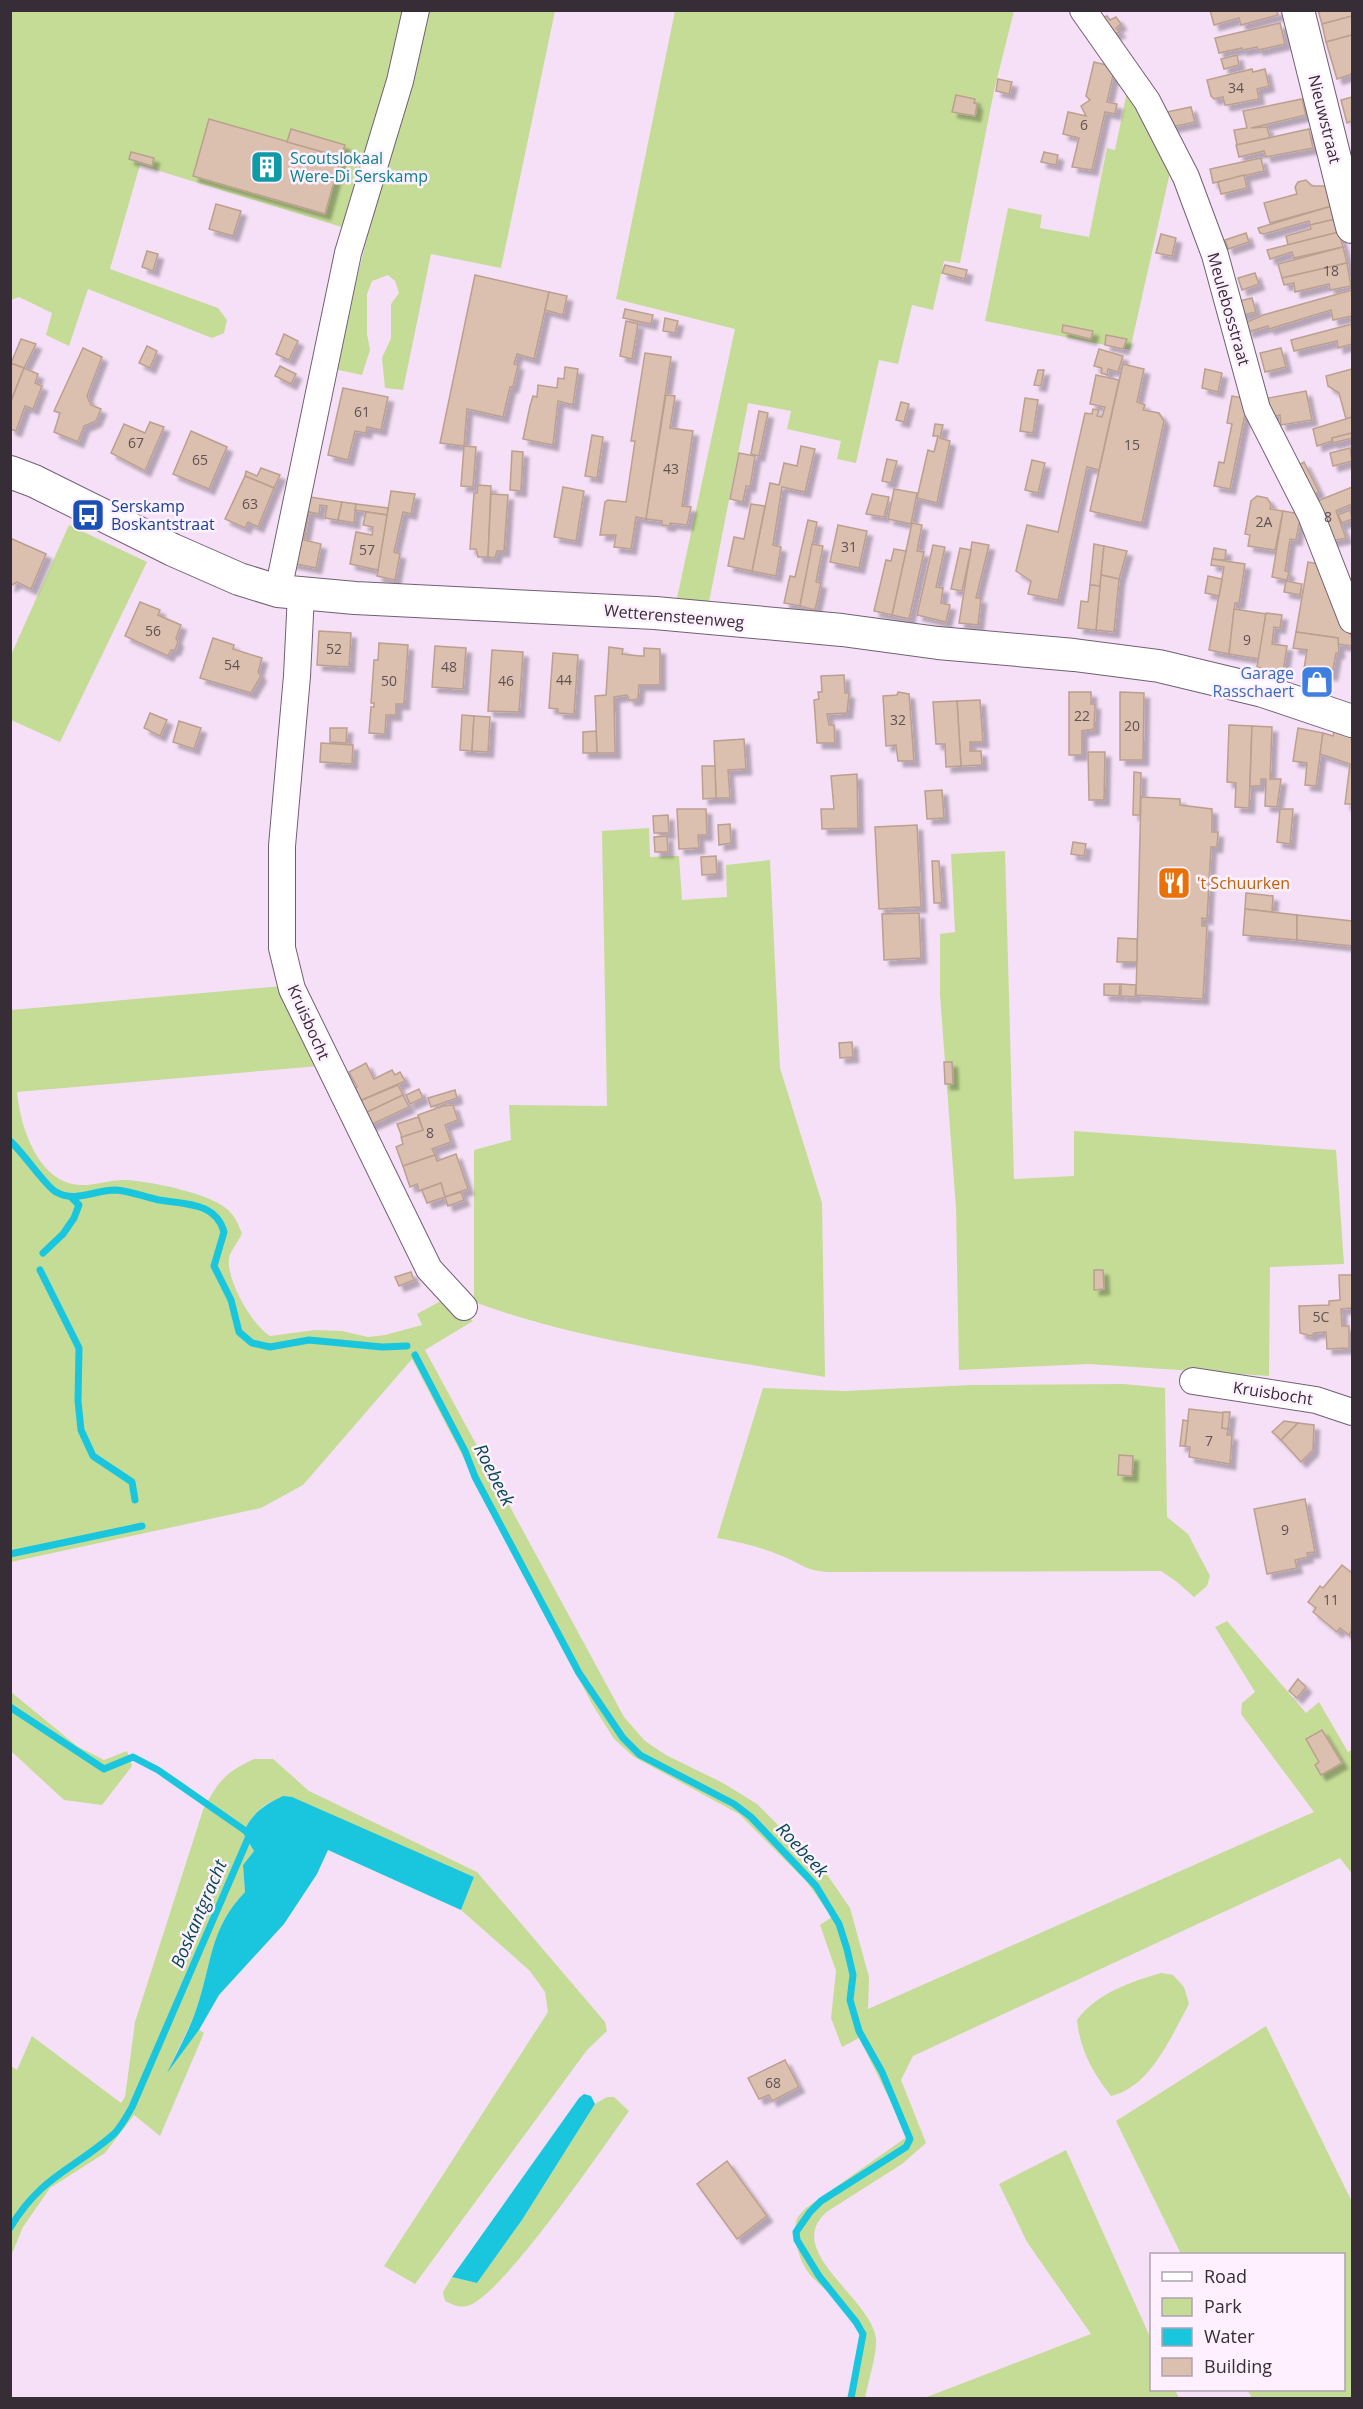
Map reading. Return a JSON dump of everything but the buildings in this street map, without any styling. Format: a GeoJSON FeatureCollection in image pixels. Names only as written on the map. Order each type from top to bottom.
{"type":"FeatureCollection","features":[{"type":"Feature","properties":{"kind":"street","name":"Kruisbocht"},"geometry":{"type":"LineString","coordinates":[[416,10],[400,81],[348,253],[290,592],[297,676],[282,846],[282,948],[292,989],[429,1269],[464,1307]]}},
{"type":"Feature","properties":{"kind":"street","name":"Meulebosstraat"},"geometry":{"type":"LineString","coordinates":[[1083,10],[1147,100],[1185,177],[1215,255],[1257,409],[1311,515],[1353,620]]}},
{"type":"Feature","properties":{"kind":"street","name":"Nieuwstraat"},"geometry":{"type":"LineString","coordinates":[[1298,10],[1353,227]]}},
{"type":"Feature","properties":{"kind":"street","name":"Wetterensteenweg"},"geometry":{"type":"LineString","coordinates":[[10,472],[34,481],[182,554],[239,579],[290,592],[655,613],[842,630],[938,644],[1074,655],[1160,666],[1228,682],[1263,691],[1353,721]]}},
{"type":"Feature","properties":{"kind":"street","name":"Kruisbocht"},"geometry":{"type":"LineString","coordinates":[[1193,1380],[1316,1400],[1353,1412]]}},
{"type":"Feature","properties":{"kind":"green space"},"geometry":{"type":"Polygon","coordinates":[[[10,11],[409,11],[348,229],[140,165],[110,269],[218,308],[227,320],[224,333],[212,338],[88,289],[69,346],[46,335],[52,313],[19,297],[11,300],[10,11]]]}},
{"type":"Feature","properties":{"kind":"green space"},"geometry":{"type":"Polygon","coordinates":[[[424,11],[555,11],[501,268],[431,254],[403,390],[385,388],[382,358],[391,338],[391,304],[399,293],[395,281],[388,275],[372,281],[367,294],[367,334],[370,350],[362,375],[334,369],[424,11]]]}},
{"type":"Feature","properties":{"kind":"green space"},"geometry":{"type":"Polygon","coordinates":[[[675,11],[1014,11],[994,91],[960,263],[944,261],[933,310],[912,305],[898,364],[879,360],[856,463],[837,459],[841,441],[787,429],[791,411],[748,403],[709,602],[677,598],[735,329],[616,299],[675,11]]]}},
{"type":"Feature","properties":{"kind":"green space"},"geometry":{"type":"Polygon","coordinates":[[[1128,87],[1173,159],[1130,350],[985,321],[1008,208],[1042,215],[1040,228],[1089,237],[1107,148],[1115,150],[1128,87]]]}},
{"type":"Feature","properties":{"kind":"green space"},"geometry":{"type":"Polygon","coordinates":[[[69,525],[147,562],[60,742],[11,720],[11,655],[69,525]]]}},
{"type":"Feature","properties":{"kind":"green space"},"geometry":{"type":"Polygon","coordinates":[[[649,828],[650,857],[679,856],[682,900],[727,897],[726,865],[770,860],[780,1068],[822,1203],[825,1377],[603,1338],[516,1316],[474,1302],[474,1150],[511,1140],[509,1105],[607,1106],[602,831],[649,828]]]}},
{"type":"Feature","properties":{"kind":"green space"},"geometry":{"type":"Polygon","coordinates":[[[1005,851],[1014,1179],[1074,1176],[1074,1131],[1336,1150],[1344,1264],[1270,1267],[1269,1376],[1089,1364],[959,1370],[956,1208],[940,995],[940,934],[955,932],[951,854],[1005,851]]]}},
{"type":"Feature","properties":{"kind":"green space"},"geometry":{"type":"Polygon","coordinates":[[[282,986],[319,1066],[17,1092],[22,1121],[34,1152],[54,1175],[67,1182],[82,1185],[122,1180],[139,1181],[183,1190],[223,1206],[233,1215],[242,1233],[229,1258],[232,1278],[248,1312],[270,1336],[315,1330],[342,1331],[368,1337],[385,1335],[422,1325],[417,1314],[446,1298],[473,1321],[425,1350],[624,1717],[645,1741],[666,1755],[723,1783],[757,1804],[826,1873],[850,1908],[869,1977],[868,2009],[1314,1812],[1241,1714],[1242,1703],[1255,1692],[1215,1627],[1227,1621],[1306,1713],[1319,1702],[1348,1752],[1352,1750],[1352,1874],[1340,1858],[913,2056],[901,2080],[926,2143],[902,2164],[828,2211],[816,2226],[815,2242],[821,2258],[871,2323],[876,2339],[874,2360],[865,2398],[847,2398],[860,2353],[857,2327],[843,2307],[809,2274],[798,2251],[795,2226],[806,2208],[908,2136],[859,2038],[842,2047],[831,2018],[836,1971],[820,1925],[832,1917],[806,1881],[739,1814],[634,1757],[614,1739],[592,1704],[412,1359],[303,1485],[261,1508],[11,1562],[11,1010],[282,986]]]}},
{"type":"Feature","properties":{"kind":"green space"},"geometry":{"type":"Polygon","coordinates":[[[1124,1384],[1165,1388],[1167,1517],[1188,1534],[1210,1576],[1207,1586],[1194,1597],[1161,1571],[827,1572],[808,1568],[758,1547],[717,1538],[763,1388],[844,1391],[972,1385],[1124,1384]]]}},
{"type":"Feature","properties":{"kind":"green space"},"geometry":{"type":"Polygon","coordinates":[[[11,1692],[77,1746],[104,1760],[127,1751],[132,1766],[102,1805],[64,1800],[11,1751],[11,1692]]]}},
{"type":"Feature","properties":{"kind":"green space"},"geometry":{"type":"Polygon","coordinates":[[[254,1759],[273,1759],[309,1791],[477,1872],[605,2022],[607,2031],[587,2050],[415,2284],[384,2266],[548,2012],[545,1992],[530,1971],[461,1910],[474,1877],[292,1798],[276,1800],[256,1813],[243,1833],[254,1851],[243,1865],[245,1892],[234,1905],[218,1933],[196,2010],[169,2069],[199,2030],[204,2033],[160,2136],[134,2115],[105,2153],[50,2188],[23,2227],[11,2256],[11,2066],[17,2070],[32,2036],[121,2103],[125,2097],[135,2022],[203,1810],[223,1779],[254,1759]]]}},
{"type":"Feature","properties":{"kind":"green space"},"geometry":{"type":"Polygon","coordinates":[[[1161,1973],[1173,1975],[1184,1987],[1189,2004],[1167,2045],[1149,2071],[1125,2091],[1111,2096],[1088,2061],[1077,2020],[1104,1996],[1138,1980],[1161,1973]]]}},
{"type":"Feature","properties":{"kind":"green space"},"geometry":{"type":"Polygon","coordinates":[[[1266,2026],[1352,2202],[1352,2398],[1252,2398],[1248,2391],[1345,2391],[1345,2253],[1181,2253],[1116,2121],[1266,2026]]]}},
{"type":"Feature","properties":{"kind":"green space"},"geometry":{"type":"Polygon","coordinates":[[[607,2097],[614,2097],[629,2111],[527,2250],[483,2297],[467,2306],[445,2301],[443,2292],[452,2277],[477,2283],[522,2220],[595,2104],[607,2097]]]}},
{"type":"Feature","properties":{"kind":"green space"},"geometry":{"type":"Polygon","coordinates":[[[1066,2150],[1150,2337],[1150,2391],[1176,2391],[1179,2398],[924,2398],[1091,2334],[1027,2242],[999,2184],[1066,2150]]]}},
{"type":"Feature","properties":{"kind":"water"},"geometry":{"type":"Polygon","coordinates":[[[283,1796],[292,1797],[474,1877],[461,1910],[328,1850],[317,1874],[284,1924],[219,1995],[199,2030],[167,2073],[193,2018],[213,1948],[224,1920],[245,1892],[243,1865],[254,1851],[243,1833],[259,1810],[283,1796]]]}},
{"type":"Feature","properties":{"kind":"water"},"geometry":{"type":"Polygon","coordinates":[[[584,2094],[591,2096],[595,2104],[522,2220],[477,2283],[452,2277],[579,2098],[584,2094]]]}},
{"type":"Feature","properties":{"kind":"waterway","name":"Roebeek"},"geometry":{"type":"LineString","coordinates":[[10,1141],[40,1177],[52,1189],[63,1195],[78,1196],[115,1190],[198,1206],[214,1215],[224,1232],[214,1266],[231,1300],[239,1332],[252,1343],[270,1347],[309,1340],[382,1347],[407,1346]]}},
{"type":"Feature","properties":{"kind":"waterway","name":"Boskantgracht"},"geometry":{"type":"LineString","coordinates":[[43,1253],[63,1234],[74,1218],[79,1205],[71,1197]]}},
{"type":"Feature","properties":{"kind":"waterway","name":"Boskantgracht"},"geometry":{"type":"LineString","coordinates":[[40,1270],[79,1348],[78,1401],[81,1430],[93,1456],[132,1482],[135,1500]]}},
{"type":"Feature","properties":{"kind":"waterway","name":"Roebeek"},"geometry":{"type":"LineString","coordinates":[[415,1355],[465,1451],[475,1477],[579,1673],[623,1738],[640,1755],[734,1804],[751,1817],[816,1886],[839,1924],[853,1975],[850,2000],[859,2031],[882,2072],[910,2139],[906,2147],[821,2201],[796,2232],[797,2240],[819,2276],[863,2334],[851,2398]]}},
{"type":"Feature","properties":{"kind":"waterway","name":"Boskantgracht"},"geometry":{"type":"LineString","coordinates":[[10,1554],[142,1526]]}},
{"type":"Feature","properties":{"kind":"waterway","name":"Boskantgracht"},"geometry":{"type":"LineString","coordinates":[[10,1707],[104,1769],[133,1757],[158,1770],[250,1834],[126,2118],[114,2134],[58,2175],[34,2196],[10,2228]]}},
{"type":"Feature","properties":{"kind":"place","name":"Scoutslokaal Were-Di Serskamp"},"geometry":{"type":"Point","coordinates":[267,167]}},
{"type":"Feature","properties":{"kind":"place","name":"Serskamp Boskantstraat"},"geometry":{"type":"Point","coordinates":[88,515]}},
{"type":"Feature","properties":{"kind":"place","name":"Garage Rasschaert"},"geometry":{"type":"Point","coordinates":[1317,682]}},
{"type":"Feature","properties":{"kind":"place","name":"'t Schuurken"},"geometry":{"type":"Point","coordinates":[1174,883]}}]}
